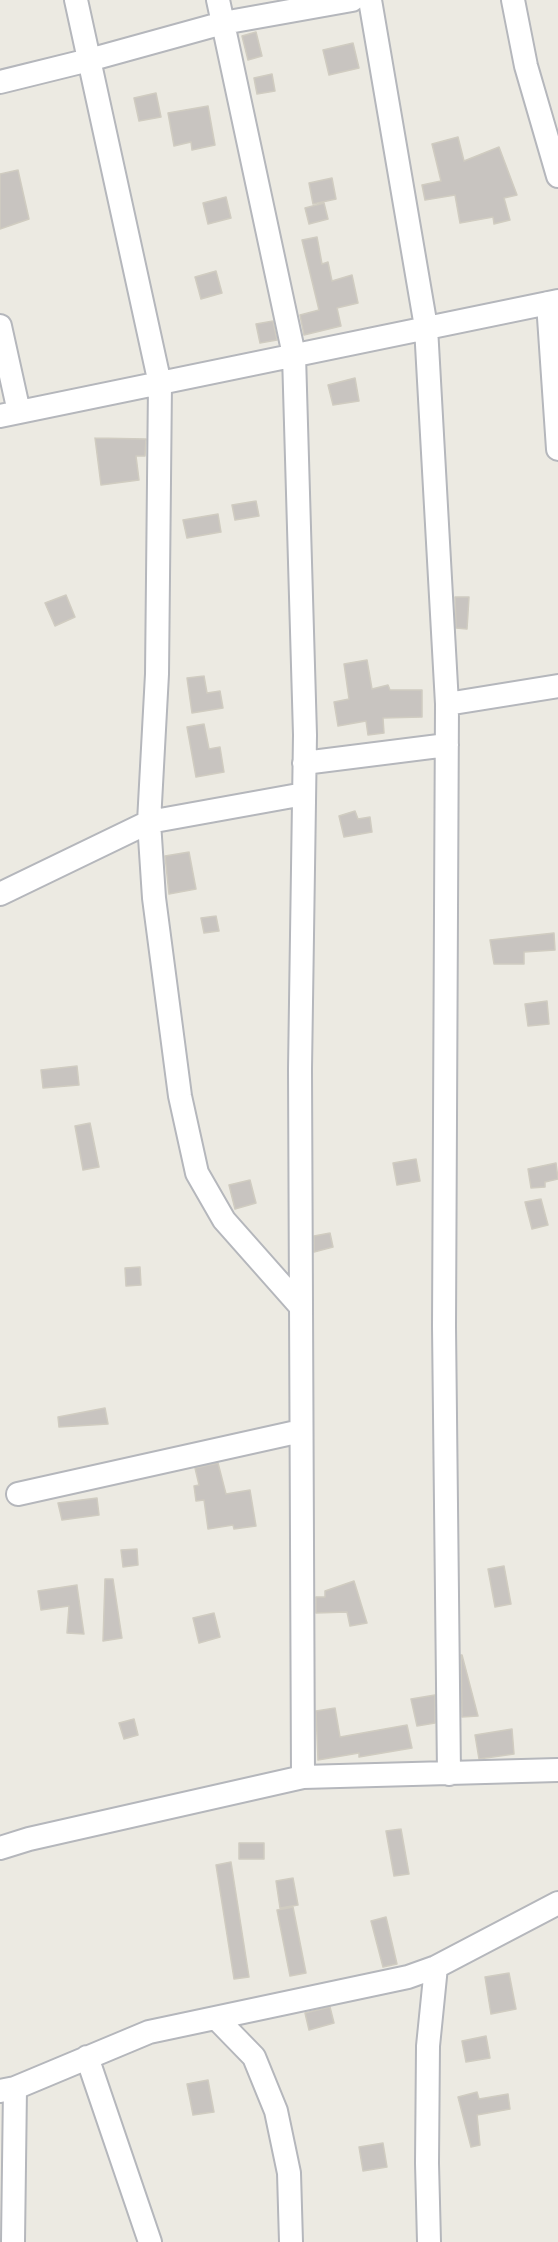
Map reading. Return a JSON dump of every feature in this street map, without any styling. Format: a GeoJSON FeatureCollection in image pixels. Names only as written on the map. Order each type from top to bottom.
{"type":"FeatureCollection","features":[{"type":"Feature","properties":{"kind":"street"},"geometry":{"type":"LineString","coordinates":[[76,0],[160,384],[157,674],[149,822],[154,898],[180,1096],[197,1173],[224,1220],[301,1307]]}},
{"type":"Feature","properties":{"kind":"street"},"geometry":{"type":"LineString","coordinates":[[218,0],[294,355],[304,763],[300,1069],[303,1778]]}},
{"type":"Feature","properties":{"kind":"street"},"geometry":{"type":"LineString","coordinates":[[0,82],[223,23],[352,0]]}},
{"type":"Feature","properties":{"kind":"street"},"geometry":{"type":"LineString","coordinates":[[370,0],[426,327],[447,704],[444,1338],[449,1774]]}},
{"type":"Feature","properties":{"kind":"street"},"geometry":{"type":"LineString","coordinates":[[513,0],[526,66],[558,176]]}},
{"type":"Feature","properties":{"kind":"street"},"geometry":{"type":"LineString","coordinates":[[0,326],[9,414],[553,302],[558,449]]}},
{"type":"Feature","properties":{"kind":"street"},"geometry":{"type":"LineString","coordinates":[[447,704],[558,686]]}},
{"type":"Feature","properties":{"kind":"street"},"geometry":{"type":"LineString","coordinates":[[304,763],[447,744]]}},
{"type":"Feature","properties":{"kind":"street"},"geometry":{"type":"LineString","coordinates":[[0,894],[149,822],[304,794]]}},
{"type":"Feature","properties":{"kind":"street"},"geometry":{"type":"LineString","coordinates":[[18,1494],[302,1431]]}},
{"type":"Feature","properties":{"kind":"street"},"geometry":{"type":"LineString","coordinates":[[0,1848],[29,1839],[303,1778],[558,1770]]}},
{"type":"Feature","properties":{"kind":"street"},"geometry":{"type":"LineString","coordinates":[[13,2242],[7,2090],[149,2032],[408,1977],[436,1967],[558,1903]]}},
{"type":"Feature","properties":{"kind":"street"},"geometry":{"type":"LineString","coordinates":[[429,2242],[428,2046],[436,1967]]}},
{"type":"Feature","properties":{"kind":"street"},"geometry":{"type":"LineString","coordinates":[[216,2018],[254,2057],[276,2111],[289,2173],[291,2242]]}},
{"type":"Feature","properties":{"kind":"street"},"geometry":{"type":"LineString","coordinates":[[87,2057],[150,2242]]}},
{"type":"Feature","properties":{"kind":"building"},"geometry":{"type":"Polygon","coordinates":[[[256,32],[262,56],[248,60],[242,36],[256,32]]]}},
{"type":"Feature","properties":{"kind":"building"},"geometry":{"type":"Polygon","coordinates":[[[353,43],[359,68],[329,75],[323,50],[353,43]]]}},
{"type":"Feature","properties":{"kind":"building"},"geometry":{"type":"Polygon","coordinates":[[[272,74],[275,91],[257,94],[254,78],[272,74]]]}},
{"type":"Feature","properties":{"kind":"building"},"geometry":{"type":"Polygon","coordinates":[[[156,93],[161,117],[139,121],[134,98],[156,93]]]}},
{"type":"Feature","properties":{"kind":"building"},"geometry":{"type":"Polygon","coordinates":[[[208,106],[215,145],[192,150],[191,142],[174,146],[168,113],[208,106]]]}},
{"type":"Feature","properties":{"kind":"building"},"geometry":{"type":"Polygon","coordinates":[[[458,137],[464,161],[499,147],[517,195],[504,198],[510,220],[494,224],[493,217],[460,223],[455,195],[425,200],[422,185],[441,181],[432,144],[458,137]]]}},
{"type":"Feature","properties":{"kind":"building"},"geometry":{"type":"Polygon","coordinates":[[[18,170],[29,219],[0,229],[0,174],[18,170]]]}},
{"type":"Feature","properties":{"kind":"building"},"geometry":{"type":"Polygon","coordinates":[[[332,178],[336,199],[313,204],[309,183],[332,178]]]}},
{"type":"Feature","properties":{"kind":"building"},"geometry":{"type":"Polygon","coordinates":[[[226,197],[231,218],[208,224],[203,203],[226,197]]]}},
{"type":"Feature","properties":{"kind":"building"},"geometry":{"type":"Polygon","coordinates":[[[324,203],[328,219],[309,224],[305,208],[324,203]]]}},
{"type":"Feature","properties":{"kind":"building"},"geometry":{"type":"Polygon","coordinates":[[[317,237],[322,264],[328,262],[332,281],[352,275],[358,303],[337,308],[341,326],[304,335],[300,315],[319,310],[302,240],[317,237]]]}},
{"type":"Feature","properties":{"kind":"building"},"geometry":{"type":"Polygon","coordinates":[[[216,271],[222,293],[201,299],[195,277],[216,271]]]}},
{"type":"Feature","properties":{"kind":"building"},"geometry":{"type":"Polygon","coordinates":[[[273,321],[277,340],[260,343],[256,324],[273,321]]]}},
{"type":"Feature","properties":{"kind":"building"},"geometry":{"type":"Polygon","coordinates":[[[355,378],[359,401],[333,405],[328,385],[355,378]]]}},
{"type":"Feature","properties":{"kind":"building"},"geometry":{"type":"Polygon","coordinates":[[[95,438],[146,439],[145,456],[136,456],[139,480],[101,485],[95,438]]]}},
{"type":"Feature","properties":{"kind":"building"},"geometry":{"type":"Polygon","coordinates":[[[256,501],[259,516],[235,520],[232,505],[256,501]]]}},
{"type":"Feature","properties":{"kind":"building"},"geometry":{"type":"Polygon","coordinates":[[[218,514],[221,532],[187,538],[183,520],[218,514]]]}},
{"type":"Feature","properties":{"kind":"building"},"geometry":{"type":"Polygon","coordinates":[[[66,595],[75,617],[55,626],[45,603],[66,595]]]}},
{"type":"Feature","properties":{"kind":"building"},"geometry":{"type":"Polygon","coordinates":[[[455,597],[469,597],[467,629],[456,628],[455,597]]]}},
{"type":"Feature","properties":{"kind":"building"},"geometry":{"type":"Polygon","coordinates":[[[367,660],[372,689],[388,685],[390,690],[422,690],[422,717],[383,718],[384,733],[368,735],[366,721],[338,726],[334,702],[349,699],[344,664],[367,660]]]}},
{"type":"Feature","properties":{"kind":"building"},"geometry":{"type":"Polygon","coordinates":[[[204,676],[207,693],[220,691],[223,708],[192,713],[187,678],[204,676]]]}},
{"type":"Feature","properties":{"kind":"building"},"geometry":{"type":"Polygon","coordinates":[[[204,724],[209,749],[220,747],[224,772],[196,777],[187,727],[204,724]]]}},
{"type":"Feature","properties":{"kind":"building"},"geometry":{"type":"Polygon","coordinates":[[[355,811],[358,819],[370,817],[372,832],[344,837],[339,816],[355,811]]]}},
{"type":"Feature","properties":{"kind":"building"},"geometry":{"type":"Polygon","coordinates":[[[189,852],[196,889],[169,894],[165,856],[189,852]]]}},
{"type":"Feature","properties":{"kind":"building"},"geometry":{"type":"Polygon","coordinates":[[[216,916],[219,931],[204,933],[201,918],[216,916]]]}},
{"type":"Feature","properties":{"kind":"building"},"geometry":{"type":"Polygon","coordinates":[[[554,933],[555,950],[524,952],[524,964],[494,964],[490,940],[554,933]]]}},
{"type":"Feature","properties":{"kind":"building"},"geometry":{"type":"Polygon","coordinates":[[[547,1001],[549,1024],[528,1026],[525,1004],[547,1001]]]}},
{"type":"Feature","properties":{"kind":"building"},"geometry":{"type":"Polygon","coordinates":[[[77,1066],[79,1085],[43,1088],[41,1070],[77,1066]]]}},
{"type":"Feature","properties":{"kind":"building"},"geometry":{"type":"Polygon","coordinates":[[[90,1123],[99,1167],[83,1170],[75,1126],[90,1123]]]}},
{"type":"Feature","properties":{"kind":"building"},"geometry":{"type":"Polygon","coordinates":[[[416,1159],[420,1181],[397,1185],[393,1163],[416,1159]]]}},
{"type":"Feature","properties":{"kind":"building"},"geometry":{"type":"Polygon","coordinates":[[[556,1163],[558,1179],[545,1182],[545,1187],[531,1188],[528,1169],[556,1163]]]}},
{"type":"Feature","properties":{"kind":"building"},"geometry":{"type":"Polygon","coordinates":[[[250,1180],[256,1203],[235,1209],[229,1185],[250,1180]]]}},
{"type":"Feature","properties":{"kind":"building"},"geometry":{"type":"Polygon","coordinates":[[[541,1199],[548,1225],[532,1229],[525,1202],[541,1199]]]}},
{"type":"Feature","properties":{"kind":"building"},"geometry":{"type":"Polygon","coordinates":[[[330,1233],[333,1247],[314,1252],[314,1236],[330,1233]]]}},
{"type":"Feature","properties":{"kind":"building"},"geometry":{"type":"Polygon","coordinates":[[[140,1267],[141,1285],[126,1286],[125,1268],[140,1267]]]}},
{"type":"Feature","properties":{"kind":"building"},"geometry":{"type":"Polygon","coordinates":[[[105,1408],[108,1424],[59,1427],[58,1417],[105,1408]]]}},
{"type":"Feature","properties":{"kind":"building"},"geometry":{"type":"Polygon","coordinates":[[[218,1463],[226,1494],[250,1490],[256,1526],[234,1529],[233,1525],[208,1529],[204,1500],[196,1501],[194,1486],[199,1485],[195,1468],[218,1463]]]}},
{"type":"Feature","properties":{"kind":"building"},"geometry":{"type":"Polygon","coordinates":[[[97,1498],[99,1515],[62,1520],[58,1503],[97,1498]]]}},
{"type":"Feature","properties":{"kind":"building"},"geometry":{"type":"Polygon","coordinates":[[[137,1549],[138,1565],[123,1567],[121,1550],[137,1549]]]}},
{"type":"Feature","properties":{"kind":"building"},"geometry":{"type":"Polygon","coordinates":[[[504,1566],[511,1604],[495,1607],[488,1569],[504,1566]]]}},
{"type":"Feature","properties":{"kind":"building"},"geometry":{"type":"Polygon","coordinates":[[[105,1579],[113,1579],[122,1638],[103,1641],[105,1579]]]}},
{"type":"Feature","properties":{"kind":"building"},"geometry":{"type":"Polygon","coordinates":[[[354,1581],[367,1623],[350,1626],[347,1612],[316,1613],[316,1597],[325,1597],[325,1591],[354,1581]]]}},
{"type":"Feature","properties":{"kind":"building"},"geometry":{"type":"Polygon","coordinates":[[[77,1585],[84,1634],[67,1633],[69,1606],[41,1610],[38,1591],[77,1585]]]}},
{"type":"Feature","properties":{"kind":"building"},"geometry":{"type":"Polygon","coordinates":[[[214,1613],[220,1637],[199,1643],[193,1618],[214,1613]]]}},
{"type":"Feature","properties":{"kind":"building"},"geometry":{"type":"Polygon","coordinates":[[[462,1655],[478,1716],[462,1717],[462,1655]]]}},
{"type":"Feature","properties":{"kind":"building"},"geometry":{"type":"Polygon","coordinates":[[[435,1695],[435,1723],[417,1726],[411,1699],[435,1695]]]}},
{"type":"Feature","properties":{"kind":"building"},"geometry":{"type":"Polygon","coordinates":[[[335,1708],[340,1737],[407,1725],[412,1748],[359,1757],[359,1753],[318,1760],[316,1711],[335,1708]]]}},
{"type":"Feature","properties":{"kind":"building"},"geometry":{"type":"Polygon","coordinates":[[[134,1719],[138,1735],[124,1739],[119,1723],[134,1719]]]}},
{"type":"Feature","properties":{"kind":"building"},"geometry":{"type":"Polygon","coordinates":[[[512,1729],[514,1754],[479,1759],[475,1735],[512,1729]]]}},
{"type":"Feature","properties":{"kind":"building"},"geometry":{"type":"Polygon","coordinates":[[[401,1829],[409,1874],[394,1876],[386,1831],[401,1829]]]}},
{"type":"Feature","properties":{"kind":"building"},"geometry":{"type":"Polygon","coordinates":[[[239,1843],[264,1843],[264,1859],[239,1859],[239,1843]]]}},
{"type":"Feature","properties":{"kind":"building"},"geometry":{"type":"Polygon","coordinates":[[[231,1862],[249,1977],[234,1979],[216,1865],[231,1862]]]}},
{"type":"Feature","properties":{"kind":"building"},"geometry":{"type":"Polygon","coordinates":[[[293,1878],[298,1905],[280,1908],[276,1881],[293,1878]]]}},
{"type":"Feature","properties":{"kind":"building"},"geometry":{"type":"Polygon","coordinates":[[[293,1907],[306,1973],[290,1976],[277,1910],[293,1907]]]}},
{"type":"Feature","properties":{"kind":"building"},"geometry":{"type":"Polygon","coordinates":[[[386,1917],[397,1964],[383,1967],[371,1921],[386,1917]]]}},
{"type":"Feature","properties":{"kind":"building"},"geometry":{"type":"Polygon","coordinates":[[[509,1973],[516,2009],[491,2014],[485,1977],[509,1973]]]}},
{"type":"Feature","properties":{"kind":"building"},"geometry":{"type":"Polygon","coordinates":[[[330,2007],[334,2023],[309,2030],[305,2013],[330,2007]]]}},
{"type":"Feature","properties":{"kind":"building"},"geometry":{"type":"Polygon","coordinates":[[[486,2036],[490,2058],[466,2062],[462,2041],[486,2036]]]}},
{"type":"Feature","properties":{"kind":"building"},"geometry":{"type":"Polygon","coordinates":[[[208,2080],[214,2112],[193,2115],[187,2084],[208,2080]]]}},
{"type":"Feature","properties":{"kind":"building"},"geometry":{"type":"Polygon","coordinates":[[[477,2092],[479,2099],[508,2094],[510,2109],[477,2115],[480,2145],[471,2147],[458,2097],[477,2092]]]}},
{"type":"Feature","properties":{"kind":"building"},"geometry":{"type":"Polygon","coordinates":[[[383,2143],[387,2167],[363,2171],[359,2147],[383,2143]]]}}]}
